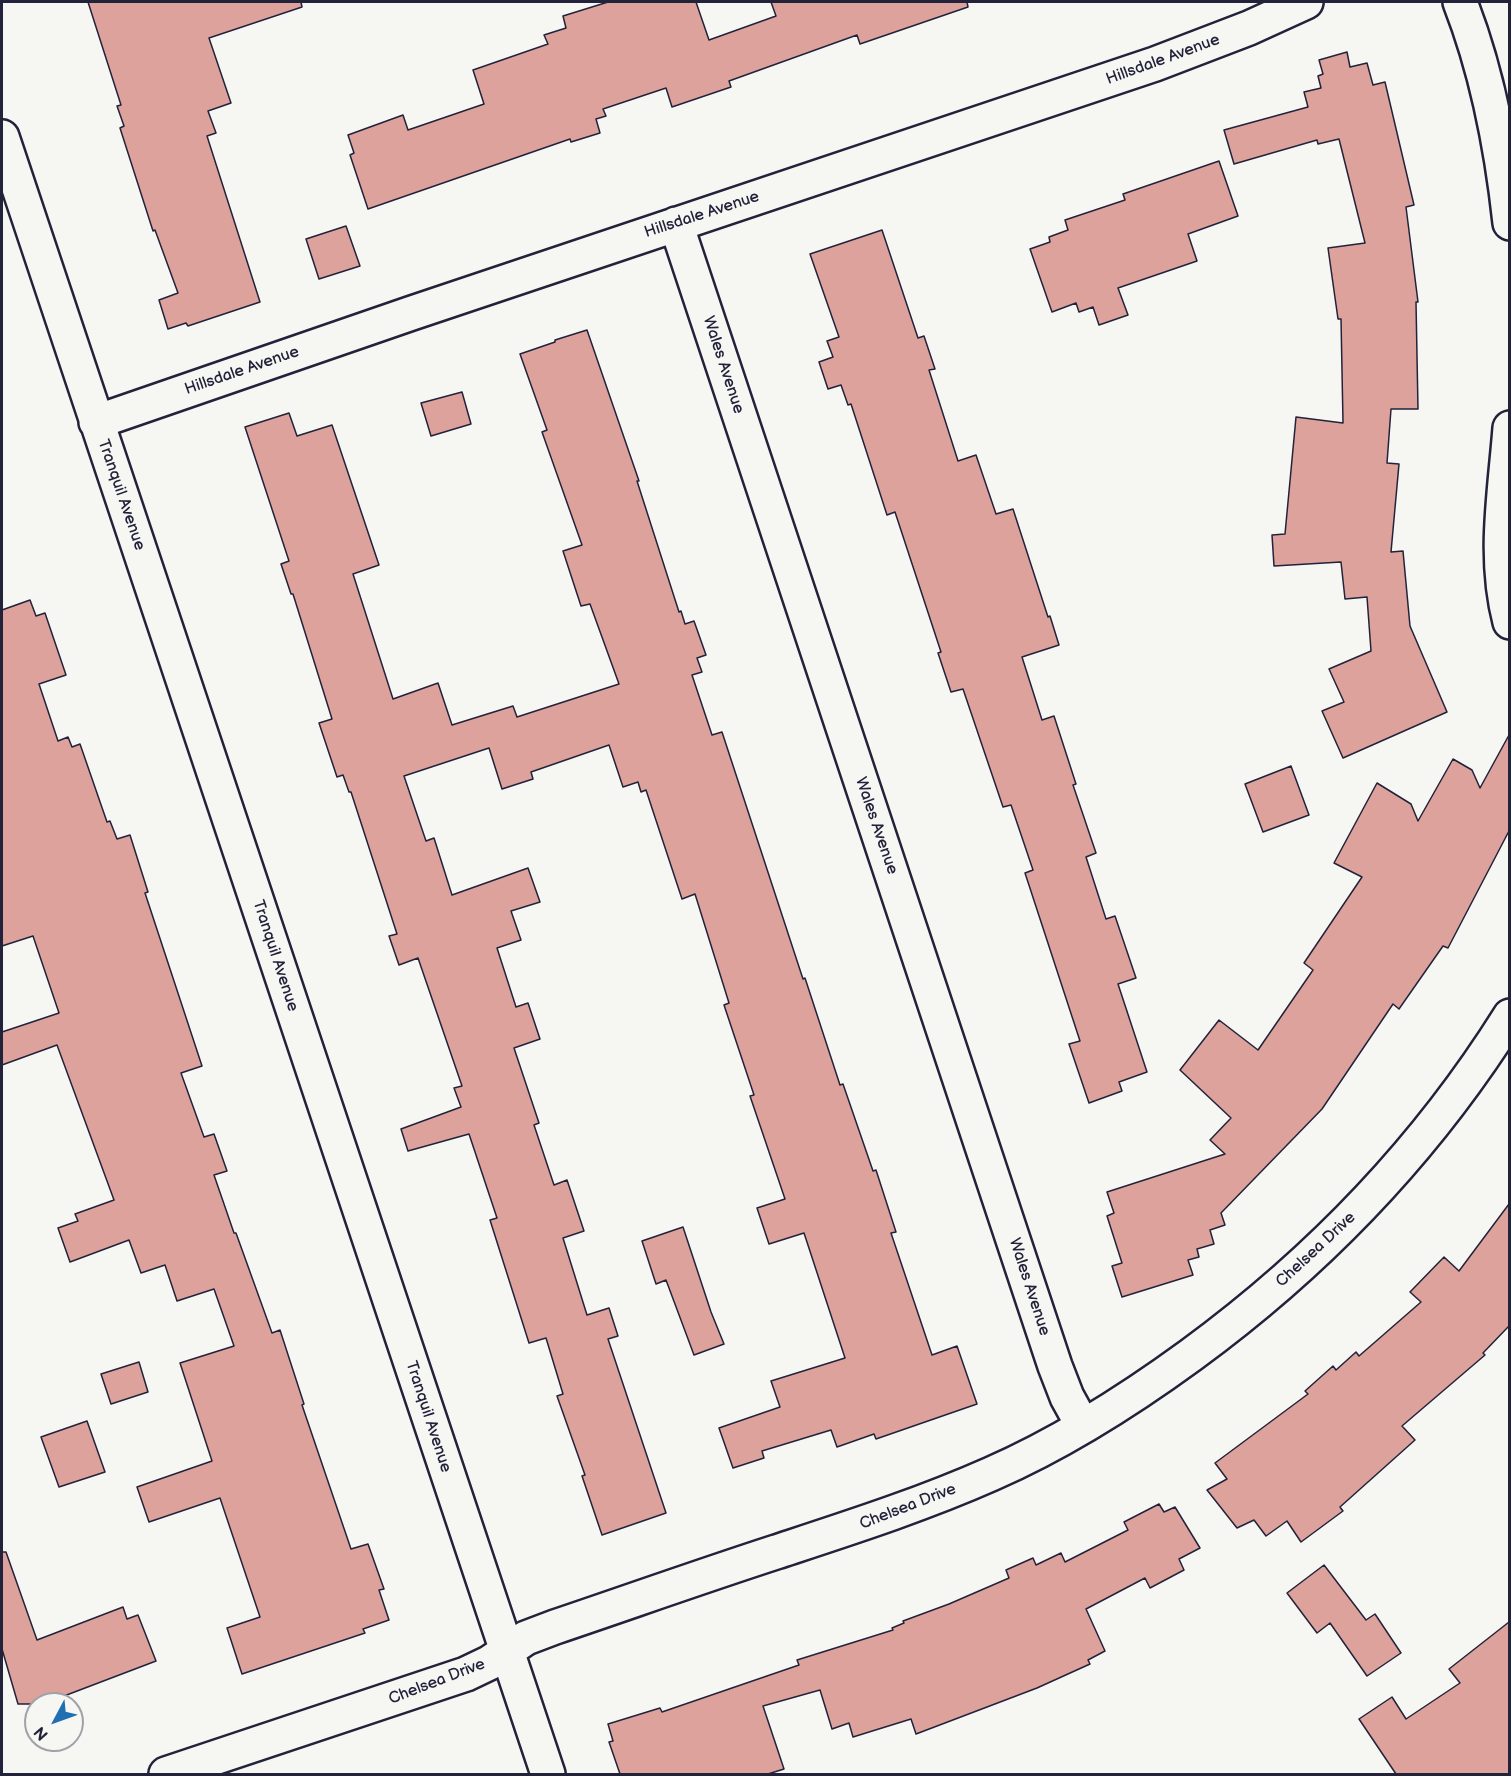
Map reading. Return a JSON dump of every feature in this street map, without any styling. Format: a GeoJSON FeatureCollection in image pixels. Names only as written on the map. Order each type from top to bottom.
{"type":"FeatureCollection","features":[{"type":"Feature","properties":{"kind":"street","name":"Hillsdale Avenue"},"geometry":{"type":"LineString","coordinates":[[96,422],[321,343],[1155,64],[1249,28],[1306,2]]}},
{"type":"Feature","properties":{"kind":"street"},"geometry":{"type":"LineString","coordinates":[[1460,2],[1482,72],[1502,171],[1509,223]]}},
{"type":"Feature","properties":{"kind":"street","name":"Tranquil Avenue"},"geometry":{"type":"LineString","coordinates":[[2,137],[548,1774]]}},
{"type":"Feature","properties":{"kind":"street","name":"Wales Avenue"},"geometry":{"type":"LineString","coordinates":[[676,224],[1055,1366],[1066,1397],[1083,1426]]}},
{"type":"Feature","properties":{"kind":"street"},"geometry":{"type":"LineString","coordinates":[[1509,428],[1500,561],[1509,622]]}},
{"type":"Feature","properties":{"kind":"street","name":"Chelsea Drive"},"geometry":{"type":"LineString","coordinates":[[166,1774],[466,1674],[489,1663],[526,1638],[555,1627],[914,1506],[994,1473],[1083,1426],[1157,1380],[1218,1335],[1264,1299],[1331,1238],[1417,1146],[1478,1064],[1509,1016]]}},
{"type":"Feature","properties":{"kind":"building"},"geometry":{"type":"Polygon","coordinates":[[[88,2],[301,2],[302,7],[209,38],[231,103],[208,111],[216,133],[207,136],[260,302],[188,326],[186,323],[168,329],[159,300],[178,293],[155,230],[153,231],[120,128],[124,126],[117,106],[121,105],[88,2]]]}},
{"type":"Feature","properties":{"kind":"building"},"geometry":{"type":"Polygon","coordinates":[[[608,2],[696,2],[709,40],[776,16],[771,2],[967,2],[968,7],[860,44],[857,35],[729,81],[731,87],[672,107],[666,88],[603,109],[606,116],[596,119],[600,133],[571,142],[570,139],[368,209],[350,155],[354,153],[348,135],[403,115],[408,130],[484,104],[473,70],[548,44],[544,35],[566,28],[563,16],[608,2]]]}},
{"type":"Feature","properties":{"kind":"building"},"geometry":{"type":"Polygon","coordinates":[[[1347,52],[1350,67],[1367,63],[1373,85],[1385,82],[1414,205],[1406,207],[1418,302],[1416,302],[1418,409],[1391,409],[1387,463],[1399,464],[1391,552],[1403,551],[1410,626],[1447,712],[1343,758],[1322,711],[1344,702],[1329,669],[1371,651],[1367,597],[1345,599],[1341,562],[1274,566],[1272,535],[1285,534],[1296,417],[1343,423],[1341,319],[1338,319],[1328,248],[1365,243],[1339,139],[1318,144],[1317,140],[1234,164],[1224,130],[1308,107],[1304,92],[1321,88],[1318,76],[1323,74],[1319,60],[1347,52]]]}},
{"type":"Feature","properties":{"kind":"building"},"geometry":{"type":"Polygon","coordinates":[[[1219,161],[1238,216],[1188,234],[1197,261],[1118,288],[1128,315],[1099,325],[1093,307],[1079,312],[1076,303],[1052,312],[1030,249],[1050,242],[1049,237],[1068,230],[1065,220],[1125,200],[1123,194],[1219,161]]]}},
{"type":"Feature","properties":{"kind":"building"},"geometry":{"type":"Polygon","coordinates":[[[346,226],[360,266],[319,279],[306,239],[346,226]]]}},
{"type":"Feature","properties":{"kind":"building"},"geometry":{"type":"Polygon","coordinates":[[[882,230],[918,338],[924,336],[935,369],[929,370],[958,461],[976,455],[996,514],[1013,509],[1059,645],[1022,657],[1042,720],[1054,716],[1076,784],[1073,785],[1096,853],[1086,857],[1106,919],[1115,916],[1136,978],[1118,984],[1147,1072],[1119,1082],[1122,1091],[1089,1103],[1069,1044],[1080,1041],[1025,873],[1033,870],[1011,805],[1003,807],[963,689],[951,692],[938,653],[941,652],[895,512],[887,515],[851,404],[848,405],[841,385],[828,389],[819,362],[833,357],[827,341],[839,337],[810,254],[882,230]]]}},
{"type":"Feature","properties":{"kind":"building"},"geometry":{"type":"Polygon","coordinates":[[[587,330],[639,481],[637,481],[679,612],[681,611],[685,624],[694,621],[706,655],[697,658],[702,672],[692,675],[712,735],[722,732],[840,1085],[843,1084],[873,1171],[876,1170],[896,1232],[891,1233],[932,1355],[957,1346],[977,1404],[876,1439],[874,1434],[837,1447],[831,1430],[762,1451],[764,1458],[733,1468],[719,1428],[780,1407],[771,1381],[845,1358],[804,1233],[769,1244],[757,1208],[785,1199],[750,1096],[754,1095],[724,1005],[729,1003],[695,894],[682,899],[646,790],[641,792],[638,782],[623,787],[609,745],[531,772],[533,779],[502,789],[489,748],[404,776],[426,841],[434,838],[452,895],[528,868],[540,902],[511,911],[521,940],[497,948],[516,1007],[528,1003],[540,1039],[514,1048],[539,1123],[534,1125],[554,1185],[567,1180],[584,1231],[563,1238],[587,1315],[609,1308],[618,1336],[608,1339],[666,1513],[602,1535],[582,1476],[585,1475],[557,1396],[563,1394],[546,1338],[529,1343],[490,1220],[497,1218],[469,1134],[408,1151],[401,1129],[461,1107],[454,1088],[462,1086],[418,958],[399,965],[389,936],[397,934],[351,792],[349,792],[343,775],[337,777],[319,723],[332,719],[293,594],[291,594],[281,564],[289,561],[245,427],[289,413],[297,436],[332,425],[379,565],[353,574],[393,699],[438,683],[452,725],[513,706],[517,717],[619,684],[590,604],[581,606],[563,551],[582,545],[542,432],[547,430],[520,354],[587,330]]]}},
{"type":"Feature","properties":{"kind":"building"},"geometry":{"type":"Polygon","coordinates":[[[462,392],[471,424],[431,436],[421,403],[462,392]]]}},
{"type":"Feature","properties":{"kind":"building"},"geometry":{"type":"Polygon","coordinates":[[[30,600],[36,616],[45,613],[66,675],[39,684],[58,741],[68,737],[72,747],[80,744],[107,822],[110,821],[117,839],[130,835],[148,892],[145,893],[202,1066],[181,1073],[204,1137],[214,1134],[227,1171],[214,1175],[234,1233],[236,1233],[272,1333],[280,1330],[304,1404],[302,1405],[351,1549],[368,1544],[384,1589],[379,1590],[389,1620],[363,1629],[365,1633],[242,1674],[227,1628],[260,1617],[220,1498],[149,1522],[137,1487],[212,1461],[180,1363],[234,1346],[214,1289],[177,1301],[165,1265],[141,1273],[129,1240],[70,1262],[58,1228],[78,1221],[75,1214],[114,1200],[57,1045],[2,1065],[2,1032],[59,1013],[33,936],[2,946],[2,610],[30,600]]]}},
{"type":"Feature","properties":{"kind":"building"},"geometry":{"type":"Polygon","coordinates":[[[1509,735],[1509,831],[1448,948],[1443,946],[1399,1009],[1393,1004],[1322,1109],[1221,1213],[1225,1225],[1210,1230],[1214,1244],[1197,1249],[1199,1257],[1188,1260],[1193,1275],[1122,1297],[1112,1266],[1122,1263],[1107,1216],[1114,1213],[1107,1192],[1225,1154],[1210,1140],[1231,1118],[1180,1070],[1219,1020],[1258,1050],[1313,970],[1304,963],[1362,877],[1334,863],[1377,783],[1411,804],[1418,821],[1453,759],[1472,770],[1480,788],[1509,735]]]}},
{"type":"Feature","properties":{"kind":"building"},"geometry":{"type":"Polygon","coordinates":[[[1291,766],[1309,815],[1263,832],[1245,784],[1291,766]]]}},
{"type":"Feature","properties":{"kind":"building"},"geometry":{"type":"Polygon","coordinates":[[[1509,1204],[1509,1326],[1483,1353],[1485,1355],[1402,1426],[1415,1440],[1340,1507],[1343,1511],[1301,1542],[1287,1521],[1266,1536],[1254,1520],[1237,1528],[1207,1490],[1227,1479],[1215,1463],[1308,1394],[1305,1391],[1333,1366],[1336,1370],[1356,1352],[1359,1356],[1421,1302],[1410,1292],[1444,1257],[1459,1271],[1509,1204]]]}},
{"type":"Feature","properties":{"kind":"building"},"geometry":{"type":"Polygon","coordinates":[[[683,1227],[724,1344],[694,1355],[666,1280],[656,1284],[642,1241],[683,1227]]]}},
{"type":"Feature","properties":{"kind":"building"},"geometry":{"type":"Polygon","coordinates":[[[139,1362],[148,1392],[111,1404],[101,1374],[139,1362]]]}},
{"type":"Feature","properties":{"kind":"building"},"geometry":{"type":"Polygon","coordinates":[[[87,1421],[105,1472],[59,1487],[41,1437],[87,1421]]]}},
{"type":"Feature","properties":{"kind":"building"},"geometry":{"type":"Polygon","coordinates":[[[1159,1504],[1164,1512],[1175,1507],[1200,1548],[1179,1559],[1184,1570],[1150,1588],[1145,1578],[1086,1609],[1105,1651],[1088,1660],[1090,1664],[1037,1688],[916,1734],[911,1719],[853,1737],[849,1723],[832,1729],[820,1690],[763,1706],[784,1769],[768,1774],[620,1774],[609,1742],[613,1741],[608,1724],[660,1708],[662,1712],[799,1665],[797,1660],[893,1630],[892,1628],[904,1623],[903,1621],[1009,1578],[1006,1570],[1033,1558],[1036,1565],[1061,1553],[1065,1562],[1128,1530],[1124,1522],[1159,1504]]]}},
{"type":"Feature","properties":{"kind":"building"},"geometry":{"type":"Polygon","coordinates":[[[2,1552],[6,1552],[37,1640],[123,1607],[127,1619],[138,1615],[156,1661],[75,1692],[24,1692],[24,1704],[18,1704],[2,1649],[2,1552]]]}},
{"type":"Feature","properties":{"kind":"building"},"geometry":{"type":"Polygon","coordinates":[[[1324,1565],[1366,1620],[1375,1614],[1401,1653],[1367,1676],[1330,1623],[1317,1633],[1287,1593],[1324,1565]]]}},
{"type":"Feature","properties":{"kind":"building"},"geometry":{"type":"Polygon","coordinates":[[[1509,1622],[1509,1774],[1396,1774],[1359,1719],[1392,1697],[1406,1719],[1460,1683],[1449,1669],[1509,1622]]]}}]}
